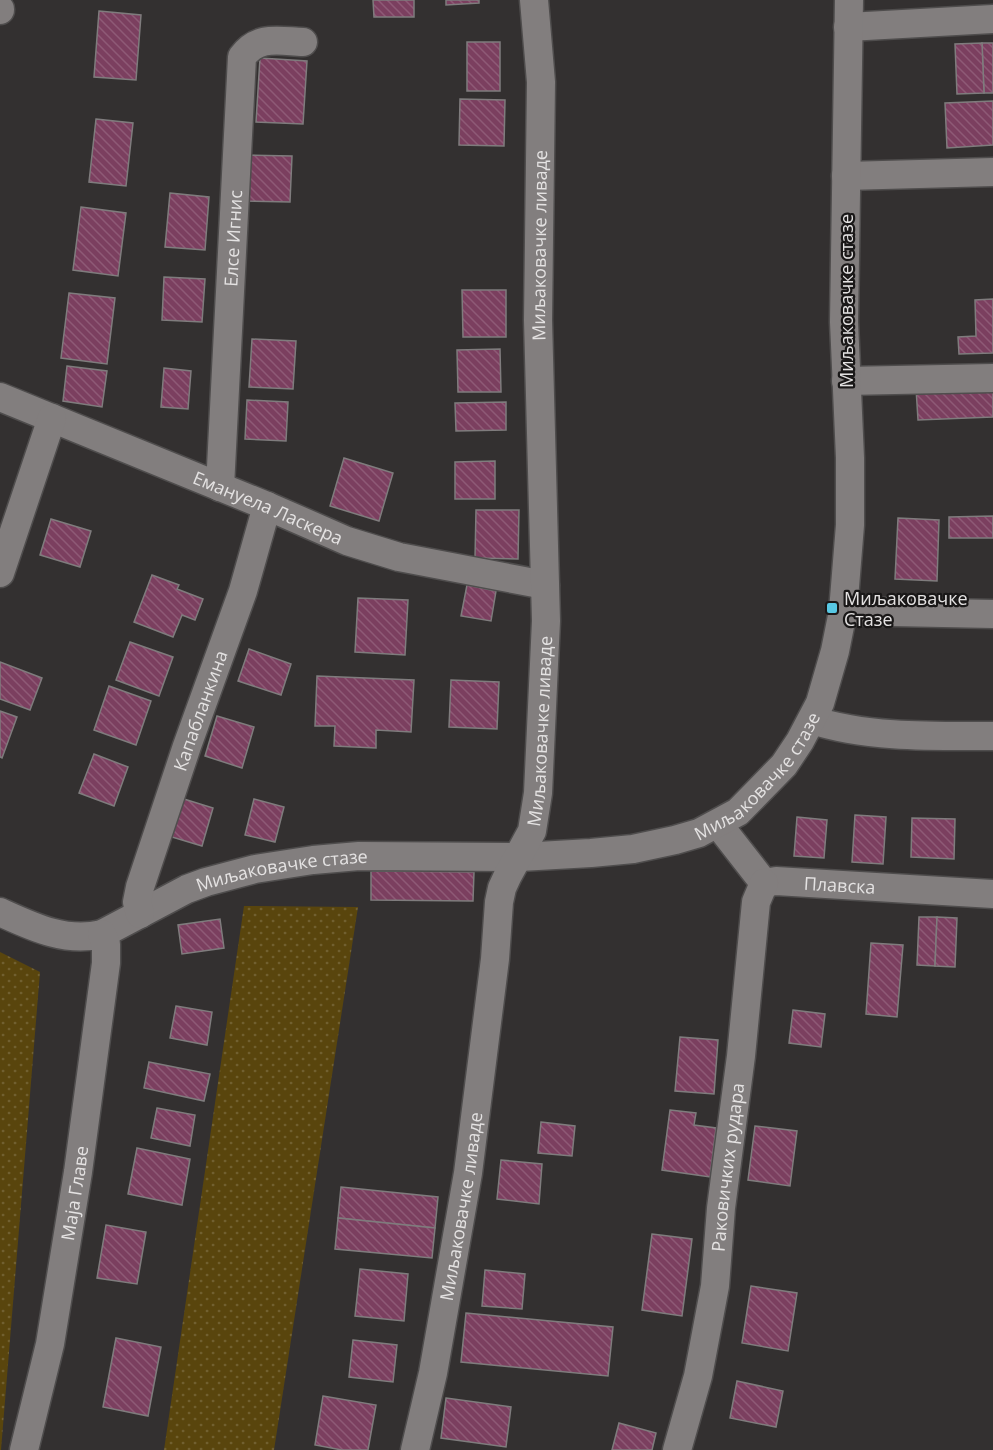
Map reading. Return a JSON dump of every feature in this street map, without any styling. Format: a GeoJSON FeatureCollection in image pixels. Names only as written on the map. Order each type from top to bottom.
{"type":"FeatureCollection","features":[{"type":"Feature","properties":{"kind":"street","name":"Миљаковачке ливаде"},"geometry":{"type":"LineString","coordinates":[[415,1450],[433,1372],[468,1173],[494,970],[499,902],[502,888],[532,831],[538,794],[546,621],[538,343],[541,82],[534,0]]}},
{"type":"Feature","properties":{"kind":"street"},"geometry":{"type":"LineString","coordinates":[[849,13],[993,19]]}},
{"type":"Feature","properties":{"kind":"street","name":"Миљаковачке стазе"},"geometry":{"type":"LineString","coordinates":[[0,912],[35,928],[80,938],[102,934],[187,889],[255,869],[359,855],[520,857],[633,849],[683,838],[718,824],[738,812],[784,765],[820,703],[835,651],[843,611],[850,525],[850,458],[844,322],[849,13]]}},
{"type":"Feature","properties":{"kind":"street","name":"Елсе Игнис"},"geometry":{"type":"LineString","coordinates":[[220,487],[242,57],[249,48],[264,41],[303,42]]}},
{"type":"Feature","properties":{"kind":"street"},"geometry":{"type":"LineString","coordinates":[[846,176],[993,172]]}},
{"type":"Feature","properties":{"kind":"street"},"geometry":{"type":"LineString","coordinates":[[846,381],[993,378]]}},
{"type":"Feature","properties":{"kind":"street","name":"Емануела Ласкера"},"geometry":{"type":"LineString","coordinates":[[0,397],[347,541],[399,556],[545,585]]}},
{"type":"Feature","properties":{"kind":"street"},"geometry":{"type":"LineString","coordinates":[[0,573],[52,418]]}},
{"type":"Feature","properties":{"kind":"street","name":"Капабланкина"},"geometry":{"type":"LineString","coordinates":[[140,914],[137,902],[140,887],[187,746],[243,591],[267,506]]}},
{"type":"Feature","properties":{"kind":"street"},"geometry":{"type":"LineString","coordinates":[[843,611],[993,614]]}},
{"type":"Feature","properties":{"kind":"street"},"geometry":{"type":"LineString","coordinates":[[812,720],[836,728],[857,730],[922,735],[993,736]]}},
{"type":"Feature","properties":{"kind":"street"},"geometry":{"type":"LineString","coordinates":[[718,824],[764,883]]}},
{"type":"Feature","properties":{"kind":"street","name":"Плавска"},"geometry":{"type":"LineString","coordinates":[[764,883],[776,881],[993,894]]}},
{"type":"Feature","properties":{"kind":"street","name":"Раковичких рудара"},"geometry":{"type":"LineString","coordinates":[[677,1450],[698,1376],[715,1286],[721,1208],[741,1056],[756,902],[764,883]]}},
{"type":"Feature","properties":{"kind":"street","name":"Маја Главе"},"geometry":{"type":"LineString","coordinates":[[24,1450],[50,1344],[78,1172],[106,963],[106,944],[102,934]]}},
{"type":"Feature","properties":{"kind":"shaded area"},"geometry":{"type":"Polygon","coordinates":[[[244,906],[358,907],[274,1450],[164,1450],[244,906]]]}},
{"type":"Feature","properties":{"kind":"shaded area"},"geometry":{"type":"Polygon","coordinates":[[[0,952],[40,972],[1,1450],[0,1450],[0,952]]]}},
{"type":"Feature","properties":{"kind":"building"},"geometry":{"type":"Polygon","coordinates":[[[373,0],[414,0],[414,17],[374,17],[373,0]]]}},
{"type":"Feature","properties":{"kind":"building"},"geometry":{"type":"Polygon","coordinates":[[[446,0],[479,0],[479,3],[446,5],[446,0]]]}},
{"type":"Feature","properties":{"kind":"building"},"geometry":{"type":"Polygon","coordinates":[[[99,11],[141,15],[136,80],[94,77],[99,11]]]}},
{"type":"Feature","properties":{"kind":"building"},"geometry":{"type":"Polygon","coordinates":[[[467,42],[500,42],[500,91],[467,91],[467,42]]]}},
{"type":"Feature","properties":{"kind":"building"},"geometry":{"type":"Polygon","coordinates":[[[982,43],[993,43],[993,93],[984,93],[982,43]]]}},
{"type":"Feature","properties":{"kind":"building"},"geometry":{"type":"Polygon","coordinates":[[[982,43],[984,93],[957,94],[955,44],[982,43]]]}},
{"type":"Feature","properties":{"kind":"building"},"geometry":{"type":"Polygon","coordinates":[[[260,58],[307,61],[303,124],[256,122],[260,58]]]}},
{"type":"Feature","properties":{"kind":"building"},"geometry":{"type":"Polygon","coordinates":[[[460,99],[505,100],[504,146],[459,145],[460,99]]]}},
{"type":"Feature","properties":{"kind":"building"},"geometry":{"type":"Polygon","coordinates":[[[993,101],[993,145],[947,148],[945,103],[993,101]]]}},
{"type":"Feature","properties":{"kind":"building"},"geometry":{"type":"Polygon","coordinates":[[[96,119],[133,123],[126,186],[89,182],[96,119]]]}},
{"type":"Feature","properties":{"kind":"building"},"geometry":{"type":"Polygon","coordinates":[[[246,155],[292,156],[290,202],[245,201],[246,155]]]}},
{"type":"Feature","properties":{"kind":"building"},"geometry":{"type":"Polygon","coordinates":[[[170,193],[209,197],[205,250],[165,247],[170,193]]]}},
{"type":"Feature","properties":{"kind":"building"},"geometry":{"type":"Polygon","coordinates":[[[81,207],[126,213],[118,276],[73,270],[81,207]]]}},
{"type":"Feature","properties":{"kind":"building"},"geometry":{"type":"Polygon","coordinates":[[[164,277],[205,279],[202,322],[162,320],[164,277]]]}},
{"type":"Feature","properties":{"kind":"building"},"geometry":{"type":"Polygon","coordinates":[[[462,290],[506,290],[506,337],[463,337],[462,290]]]}},
{"type":"Feature","properties":{"kind":"building"},"geometry":{"type":"Polygon","coordinates":[[[69,293],[115,298],[107,364],[61,358],[69,293]]]}},
{"type":"Feature","properties":{"kind":"building"},"geometry":{"type":"Polygon","coordinates":[[[993,299],[993,353],[959,354],[958,337],[976,336],[975,300],[993,299]]]}},
{"type":"Feature","properties":{"kind":"building"},"geometry":{"type":"Polygon","coordinates":[[[252,339],[296,341],[293,389],[249,387],[252,339]]]}},
{"type":"Feature","properties":{"kind":"building"},"geometry":{"type":"Polygon","coordinates":[[[500,349],[501,392],[458,392],[457,350],[500,349]]]}},
{"type":"Feature","properties":{"kind":"building"},"geometry":{"type":"Polygon","coordinates":[[[67,366],[107,371],[102,407],[63,401],[67,366]]]}},
{"type":"Feature","properties":{"kind":"building"},"geometry":{"type":"Polygon","coordinates":[[[164,368],[191,371],[188,409],[161,407],[164,368]]]}},
{"type":"Feature","properties":{"kind":"building"},"geometry":{"type":"Polygon","coordinates":[[[993,385],[993,417],[918,420],[916,388],[993,385]]]}},
{"type":"Feature","properties":{"kind":"building"},"geometry":{"type":"Polygon","coordinates":[[[247,400],[288,402],[286,441],[245,439],[247,400]]]}},
{"type":"Feature","properties":{"kind":"building"},"geometry":{"type":"Polygon","coordinates":[[[506,402],[506,430],[456,431],[455,403],[506,402]]]}},
{"type":"Feature","properties":{"kind":"building"},"geometry":{"type":"Polygon","coordinates":[[[344,458],[393,473],[379,521],[330,506],[344,458]]]}},
{"type":"Feature","properties":{"kind":"building"},"geometry":{"type":"Polygon","coordinates":[[[495,461],[495,499],[455,499],[455,462],[495,461]]]}},
{"type":"Feature","properties":{"kind":"building"},"geometry":{"type":"Polygon","coordinates":[[[476,510],[519,510],[518,559],[475,558],[476,510]]]}},
{"type":"Feature","properties":{"kind":"building"},"geometry":{"type":"Polygon","coordinates":[[[993,516],[993,538],[949,538],[949,517],[993,516]]]}},
{"type":"Feature","properties":{"kind":"building"},"geometry":{"type":"Polygon","coordinates":[[[898,518],[939,520],[937,581],[895,579],[898,518]]]}},
{"type":"Feature","properties":{"kind":"building"},"geometry":{"type":"Polygon","coordinates":[[[51,519],[91,531],[80,567],[40,555],[51,519]]]}},
{"type":"Feature","properties":{"kind":"building"},"geometry":{"type":"Polygon","coordinates":[[[152,575],[179,585],[177,589],[203,599],[195,620],[182,615],[173,637],[134,622],[152,575]]]}},
{"type":"Feature","properties":{"kind":"building"},"geometry":{"type":"Polygon","coordinates":[[[467,585],[496,591],[491,621],[461,616],[467,585]]]}},
{"type":"Feature","properties":{"kind":"building"},"geometry":{"type":"Polygon","coordinates":[[[358,598],[408,600],[405,655],[355,652],[358,598]]]}},
{"type":"Feature","properties":{"kind":"building"},"geometry":{"type":"Polygon","coordinates":[[[130,642],[173,657],[159,696],[116,680],[130,642]]]}},
{"type":"Feature","properties":{"kind":"building"},"geometry":{"type":"Polygon","coordinates":[[[249,649],[291,664],[281,695],[238,681],[249,649]]]}},
{"type":"Feature","properties":{"kind":"building"},"geometry":{"type":"Polygon","coordinates":[[[0,662],[42,678],[30,710],[0,699],[0,662]]]}},
{"type":"Feature","properties":{"kind":"building"},"geometry":{"type":"Polygon","coordinates":[[[317,676],[414,680],[411,732],[376,730],[376,748],[334,746],[335,726],[315,726],[317,676]]]}},
{"type":"Feature","properties":{"kind":"building"},"geometry":{"type":"Polygon","coordinates":[[[451,680],[499,682],[497,729],[449,727],[451,680]]]}},
{"type":"Feature","properties":{"kind":"building"},"geometry":{"type":"Polygon","coordinates":[[[109,686],[151,701],[136,745],[94,730],[109,686]]]}},
{"type":"Feature","properties":{"kind":"building"},"geometry":{"type":"Polygon","coordinates":[[[0,711],[17,717],[2,758],[0,757],[0,711]]]}},
{"type":"Feature","properties":{"kind":"building"},"geometry":{"type":"Polygon","coordinates":[[[217,716],[254,727],[242,768],[205,756],[217,716]]]}},
{"type":"Feature","properties":{"kind":"building"},"geometry":{"type":"Polygon","coordinates":[[[94,754],[128,767],[114,806],[79,793],[94,754]]]}},
{"type":"Feature","properties":{"kind":"building"},"geometry":{"type":"Polygon","coordinates":[[[184,799],[213,808],[202,846],[172,837],[184,799]]]}},
{"type":"Feature","properties":{"kind":"building"},"geometry":{"type":"Polygon","coordinates":[[[254,799],[284,807],[275,842],[245,835],[254,799]]]}},
{"type":"Feature","properties":{"kind":"building"},"geometry":{"type":"Polygon","coordinates":[[[855,815],[886,817],[883,864],[852,862],[855,815]]]}},
{"type":"Feature","properties":{"kind":"building"},"geometry":{"type":"Polygon","coordinates":[[[797,817],[827,820],[824,858],[794,856],[797,817]]]}},
{"type":"Feature","properties":{"kind":"building"},"geometry":{"type":"Polygon","coordinates":[[[912,818],[955,819],[954,859],[911,857],[912,818]]]}},
{"type":"Feature","properties":{"kind":"building"},"geometry":{"type":"Polygon","coordinates":[[[371,871],[474,872],[473,901],[371,900],[371,871]]]}},
{"type":"Feature","properties":{"kind":"building"},"geometry":{"type":"Polygon","coordinates":[[[919,917],[937,917],[935,966],[917,965],[919,917]]]}},
{"type":"Feature","properties":{"kind":"building"},"geometry":{"type":"Polygon","coordinates":[[[937,917],[957,918],[955,967],[935,966],[937,917]]]}},
{"type":"Feature","properties":{"kind":"building"},"geometry":{"type":"Polygon","coordinates":[[[220,919],[224,948],[182,954],[178,925],[220,919]]]}},
{"type":"Feature","properties":{"kind":"building"},"geometry":{"type":"Polygon","coordinates":[[[871,943],[903,945],[897,1017],[866,1014],[871,943]]]}},
{"type":"Feature","properties":{"kind":"building"},"geometry":{"type":"Polygon","coordinates":[[[176,1006],[212,1012],[207,1045],[170,1038],[176,1006]]]}},
{"type":"Feature","properties":{"kind":"building"},"geometry":{"type":"Polygon","coordinates":[[[793,1010],[825,1014],[821,1047],[789,1043],[793,1010]]]}},
{"type":"Feature","properties":{"kind":"building"},"geometry":{"type":"Polygon","coordinates":[[[680,1037],[718,1040],[714,1094],[675,1091],[680,1037]]]}},
{"type":"Feature","properties":{"kind":"building"},"geometry":{"type":"Polygon","coordinates":[[[149,1062],[210,1074],[204,1101],[144,1088],[149,1062]]]}},
{"type":"Feature","properties":{"kind":"building"},"geometry":{"type":"Polygon","coordinates":[[[157,1108],[195,1115],[190,1146],[151,1138],[157,1108]]]}},
{"type":"Feature","properties":{"kind":"building"},"geometry":{"type":"Polygon","coordinates":[[[670,1110],[696,1113],[694,1125],[716,1128],[710,1177],[662,1170],[670,1110]]]}},
{"type":"Feature","properties":{"kind":"building"},"geometry":{"type":"Polygon","coordinates":[[[541,1122],[575,1126],[572,1156],[538,1153],[541,1122]]]}},
{"type":"Feature","properties":{"kind":"building"},"geometry":{"type":"Polygon","coordinates":[[[755,1126],[797,1131],[790,1186],[748,1180],[755,1126]]]}},
{"type":"Feature","properties":{"kind":"building"},"geometry":{"type":"Polygon","coordinates":[[[137,1148],[190,1159],[182,1205],[128,1194],[137,1148]]]}},
{"type":"Feature","properties":{"kind":"building"},"geometry":{"type":"Polygon","coordinates":[[[501,1160],[542,1164],[539,1204],[497,1199],[501,1160]]]}},
{"type":"Feature","properties":{"kind":"building"},"geometry":{"type":"Polygon","coordinates":[[[341,1187],[438,1197],[435,1228],[338,1218],[341,1187]]]}},
{"type":"Feature","properties":{"kind":"building"},"geometry":{"type":"Polygon","coordinates":[[[338,1218],[435,1228],[432,1258],[335,1249],[338,1218]]]}},
{"type":"Feature","properties":{"kind":"building"},"geometry":{"type":"Polygon","coordinates":[[[106,1225],[146,1232],[137,1284],[97,1278],[106,1225]]]}},
{"type":"Feature","properties":{"kind":"building"},"geometry":{"type":"Polygon","coordinates":[[[652,1234],[692,1239],[682,1316],[642,1310],[652,1234]]]}},
{"type":"Feature","properties":{"kind":"building"},"geometry":{"type":"Polygon","coordinates":[[[360,1269],[408,1274],[404,1321],[355,1316],[360,1269]]]}},
{"type":"Feature","properties":{"kind":"building"},"geometry":{"type":"Polygon","coordinates":[[[485,1270],[525,1274],[522,1309],[482,1306],[485,1270]]]}},
{"type":"Feature","properties":{"kind":"building"},"geometry":{"type":"Polygon","coordinates":[[[751,1286],[797,1293],[788,1351],[742,1343],[751,1286]]]}},
{"type":"Feature","properties":{"kind":"building"},"geometry":{"type":"Polygon","coordinates":[[[466,1313],[613,1327],[608,1376],[461,1362],[466,1313]]]}},
{"type":"Feature","properties":{"kind":"building"},"geometry":{"type":"Polygon","coordinates":[[[116,1338],[161,1347],[148,1416],[103,1407],[116,1338]]]}},
{"type":"Feature","properties":{"kind":"building"},"geometry":{"type":"Polygon","coordinates":[[[353,1340],[397,1345],[393,1382],[349,1377],[353,1340]]]}},
{"type":"Feature","properties":{"kind":"building"},"geometry":{"type":"Polygon","coordinates":[[[737,1381],[783,1391],[776,1427],[730,1418],[737,1381]]]}},
{"type":"Feature","properties":{"kind":"building"},"geometry":{"type":"Polygon","coordinates":[[[323,1396],[376,1405],[368,1450],[342,1450],[315,1445],[323,1396]]]}},
{"type":"Feature","properties":{"kind":"building"},"geometry":{"type":"Polygon","coordinates":[[[446,1398],[511,1407],[506,1447],[441,1438],[446,1398]]]}},
{"type":"Feature","properties":{"kind":"building"},"geometry":{"type":"Polygon","coordinates":[[[619,1423],[656,1433],[652,1450],[612,1450],[619,1423]]]}},
{"type":"Feature","properties":{"kind":"place","name":"Миљаковачке Стазе"},"geometry":{"type":"Point","coordinates":[832,608]}}]}
